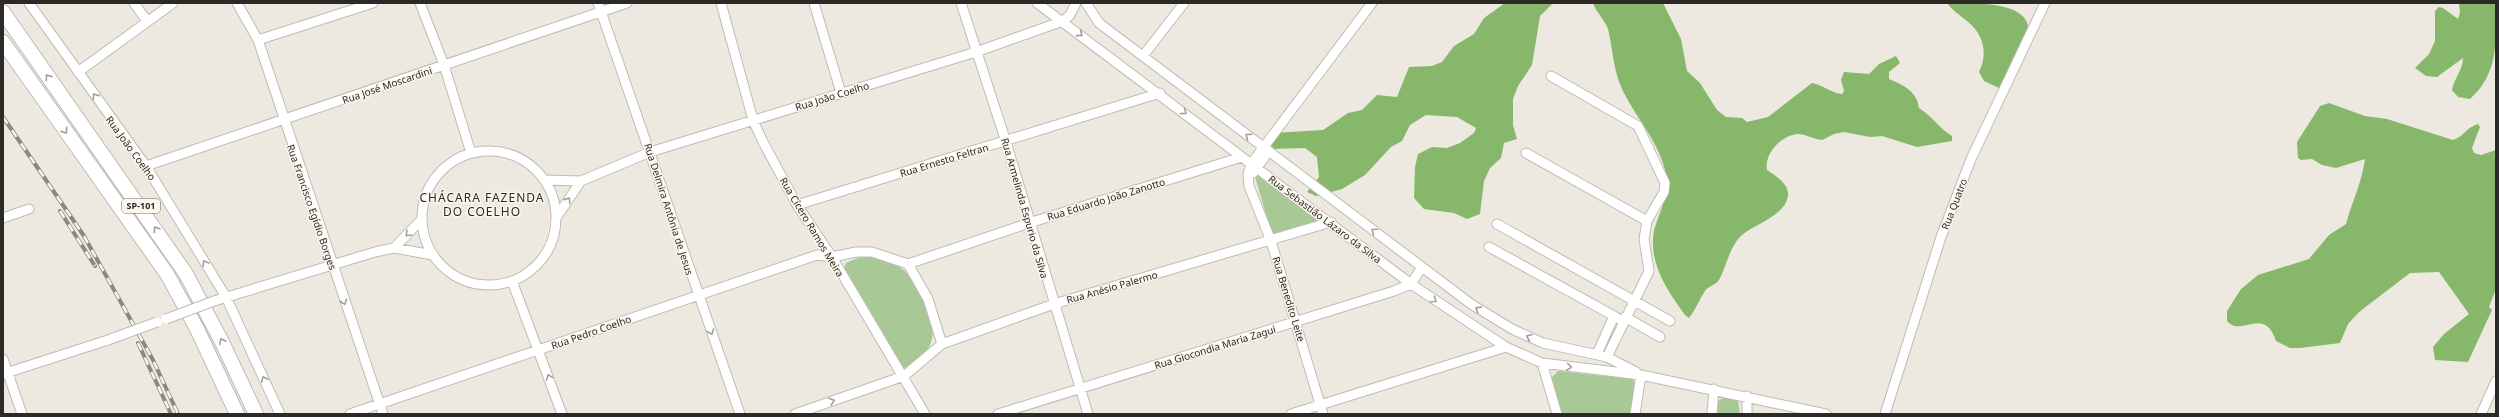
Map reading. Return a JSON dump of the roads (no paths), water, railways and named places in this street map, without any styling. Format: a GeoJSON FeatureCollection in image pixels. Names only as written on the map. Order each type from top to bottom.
{"type":"FeatureCollection","features":[{"type":"Feature","properties":{"kind":"highway","name":"SP-101"},"geometry":{"type":"LineString","coordinates":[[3,12],[186,274],[222,342],[256,414]]}},
{"type":"Feature","properties":{"kind":"highway","name":"SP-101"},"geometry":{"type":"LineString","coordinates":[[3,42],[167,274],[198,329],[237,414]]}},
{"type":"Feature","properties":{"kind":"street","name":"Rua João Coelho"},"geometry":{"type":"LineString","coordinates":[[29,3],[146,166],[226,297],[280,414]]}},
{"type":"Feature","properties":{"kind":"street"},"geometry":{"type":"LineString","coordinates":[[134,3],[147,22]]}},
{"type":"Feature","properties":{"kind":"street"},"geometry":{"type":"LineString","coordinates":[[78,72],[173,3]]}},
{"type":"Feature","properties":{"kind":"street","name":"Rua Francisco Egídio Borges"},"geometry":{"type":"LineString","coordinates":[[237,3],[258,40],[283,120],[383,414]]}},
{"type":"Feature","properties":{"kind":"street"},"geometry":{"type":"LineString","coordinates":[[339,3],[345,12]]}},
{"type":"Feature","properties":{"kind":"street"},"geometry":{"type":"LineString","coordinates":[[258,40],[373,3]]}},
{"type":"Feature","properties":{"kind":"street"},"geometry":{"type":"LineString","coordinates":[[420,3],[444,66],[471,153]]}},
{"type":"Feature","properties":{"kind":"street","name":"Rua José Moscardini"},"geometry":{"type":"LineString","coordinates":[[146,166],[444,66],[599,8],[627,3]]}},
{"type":"Feature","properties":{"kind":"street","name":"Rua Cícero Ramos Meira"},"geometry":{"type":"LineString","coordinates":[[721,3],[753,120],[797,205],[832,257],[926,414]]}},
{"type":"Feature","properties":{"kind":"street"},"geometry":{"type":"LineString","coordinates":[[814,3],[841,93]]}},
{"type":"Feature","properties":{"kind":"street","name":"Rua Armelinda Espurio da Silva"},"geometry":{"type":"LineString","coordinates":[[961,3],[1006,142],[1029,223],[1088,414]]}},
{"type":"Feature","properties":{"kind":"street","name":"Rua Sebastião Lázaro da Silva"},"geometry":{"type":"LineString","coordinates":[[1037,3],[1160,93],[1253,166],[1331,222],[1412,284],[1506,347],[1542,363],[1636,374],[1714,389],[1826,414]]}},
{"type":"Feature","properties":{"kind":"street"},"geometry":{"type":"LineString","coordinates":[[1063,21],[1070,15],[1076,3]]}},
{"type":"Feature","properties":{"kind":"street","name":"Rua Sebastião Lázaro da Silva"},"geometry":{"type":"LineString","coordinates":[[1086,3],[1099,23],[1461,298],[1512,329],[1543,343],[1607,357],[1636,374]]}},
{"type":"Feature","properties":{"kind":"street"},"geometry":{"type":"LineString","coordinates":[[1143,56],[1184,3]]}},
{"type":"Feature","properties":{"kind":"street"},"geometry":{"type":"LineString","coordinates":[[1253,166],[1372,3]]}},
{"type":"Feature","properties":{"kind":"street","name":"Rua Quatro"},"geometry":{"type":"LineString","coordinates":[[1885,414],[1941,237],[1971,159],[2045,3]]}},
{"type":"Feature","properties":{"kind":"street","name":"Rua Delmira Antônia de Jesus"},"geometry":{"type":"LineString","coordinates":[[599,8],[740,414]]}},
{"type":"Feature","properties":{"kind":"street","name":"Rua João Coelho"},"geometry":{"type":"LineString","coordinates":[[544,180],[581,181],[650,152],[976,52],[1063,21]]}},
{"type":"Feature","properties":{"kind":"street"},"geometry":{"type":"LineString","coordinates":[[1551,76],[1638,126],[1665,183],[1664,192],[1647,221],[1644,239],[1649,271],[1624,319],[1607,357]]}},
{"type":"Feature","properties":{"kind":"street","name":"Rua Ernesto Feltran"},"geometry":{"type":"LineString","coordinates":[[797,205],[1006,142],[1160,93]]}},
{"type":"Feature","properties":{"kind":"street"},"geometry":{"type":"LineString","coordinates":[[484,150],[504,152],[519,158],[533,167],[544,180],[553,198],[556,218],[553,238],[544,256],[530,271],[512,281],[495,285],[477,284],[460,278],[445,268],[433,254],[425,238],[422,219],[424,202],[431,185],[455,160],[471,153],[484,150]]}},
{"type":"Feature","properties":{"kind":"street"},"geometry":{"type":"LineString","coordinates":[[1526,153],[1647,221]]}},
{"type":"Feature","properties":{"kind":"street","name":"Rua Eduardo João Zanotto"},"geometry":{"type":"LineString","coordinates":[[908,264],[1029,223],[1242,157]]}},
{"type":"Feature","properties":{"kind":"street","name":"Rua Benedito Leite"},"geometry":{"type":"LineString","coordinates":[[1253,166],[1248,174],[1249,186],[1271,241],[1322,410]]}},
{"type":"Feature","properties":{"kind":"street"},"geometry":{"type":"LineString","coordinates":[[556,218],[581,181]]}},
{"type":"Feature","properties":{"kind":"street"},"geometry":{"type":"LineString","coordinates":[[3,218],[29,209]]}},
{"type":"Feature","properties":{"kind":"street"},"geometry":{"type":"LineString","coordinates":[[394,248],[422,219]]}},
{"type":"Feature","properties":{"kind":"street","name":"Rua Anésio Palermo"},"geometry":{"type":"LineString","coordinates":[[904,376],[942,344],[1054,304],[1331,222]]}},
{"type":"Feature","properties":{"kind":"street"},"geometry":{"type":"LineString","coordinates":[[1497,224],[1670,321]]}},
{"type":"Feature","properties":{"kind":"street"},"geometry":{"type":"LineString","coordinates":[[1489,247],[1614,316],[1624,319],[1660,337]]}},
{"type":"Feature","properties":{"kind":"street"},"geometry":{"type":"LineString","coordinates":[[5,373],[108,340],[214,301],[332,265],[355,256],[394,248],[433,254]]}},
{"type":"Feature","properties":{"kind":"street"},"geometry":{"type":"LineString","coordinates":[[832,257],[856,252],[872,252],[908,264],[928,299],[942,344]]}},
{"type":"Feature","properties":{"kind":"street","name":"Rua Pedro Coelho"},"geometry":{"type":"LineString","coordinates":[[350,414],[817,255],[832,257]]}},
{"type":"Feature","properties":{"kind":"street"},"geometry":{"type":"LineString","coordinates":[[1412,284],[1422,267]]}},
{"type":"Feature","properties":{"kind":"street"},"geometry":{"type":"LineString","coordinates":[[512,281],[562,414]]}},
{"type":"Feature","properties":{"kind":"street","name":"Rua Giocondia Maria Zagui"},"geometry":{"type":"LineString","coordinates":[[998,414],[1296,322],[1412,284]]}},
{"type":"Feature","properties":{"kind":"street"},"geometry":{"type":"LineString","coordinates":[[1597,354],[1614,316]]}},
{"type":"Feature","properties":{"kind":"street"},"geometry":{"type":"LineString","coordinates":[[1291,414],[1322,410],[1506,347]]}},
{"type":"Feature","properties":{"kind":"street"},"geometry":{"type":"LineString","coordinates":[[3,358],[5,373],[22,414]]}},
{"type":"Feature","properties":{"kind":"street"},"geometry":{"type":"LineString","coordinates":[[1542,363],[1557,414]]}},
{"type":"Feature","properties":{"kind":"street"},"geometry":{"type":"LineString","coordinates":[[1635,414],[1636,374]]}},
{"type":"Feature","properties":{"kind":"street"},"geometry":{"type":"LineString","coordinates":[[795,414],[904,376]]}},
{"type":"Feature","properties":{"kind":"street"},"geometry":{"type":"LineString","coordinates":[[2481,414],[2496,381]]}},
{"type":"Feature","properties":{"kind":"street"},"geometry":{"type":"LineString","coordinates":[[1712,414],[1714,389]]}},
{"type":"Feature","properties":{"kind":"street"},"geometry":{"type":"LineString","coordinates":[[1747,396],[1747,414]]}},
{"type":"Feature","properties":{"kind":"railway"},"geometry":{"type":"LineString","coordinates":[[3,117],[84,236],[153,360],[178,414]]}},
{"type":"Feature","properties":{"kind":"railway"},"geometry":{"type":"LineString","coordinates":[[60,211],[95,266]]}},
{"type":"Feature","properties":{"kind":"railway"},"geometry":{"type":"LineString","coordinates":[[138,343],[171,414]]}},
{"type":"Feature","properties":{"kind":"district","name":"CHÁCARA FAZENDA DO COELHO"},"geometry":{"type":"Point","coordinates":[482,205]}}]}
